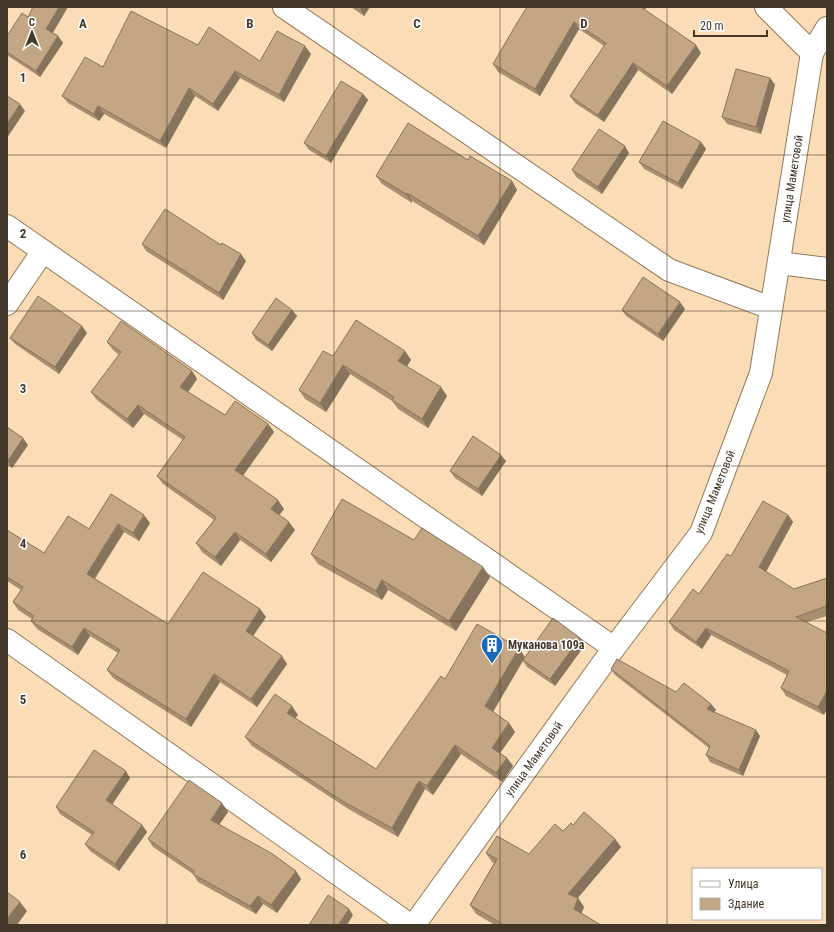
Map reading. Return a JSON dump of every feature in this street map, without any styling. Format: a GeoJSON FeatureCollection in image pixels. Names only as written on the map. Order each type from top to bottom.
{"type":"FeatureCollection","features":[{"type":"Feature","properties":{"kind":"street"},"geometry":{"type":"LineString","coordinates":[[284,7],[669,270],[771,308]]}},
{"type":"Feature","properties":{"kind":"street"},"geometry":{"type":"LineString","coordinates":[[766,7],[812,53]]}},
{"type":"Feature","properties":{"kind":"street","name":"улица Маметовой"},"geometry":{"type":"LineString","coordinates":[[414,925],[614,648],[701,533],[761,373],[812,53],[827,28]]}},
{"type":"Feature","properties":{"kind":"street"},"geometry":{"type":"LineString","coordinates":[[7,226],[614,648]]}},
{"type":"Feature","properties":{"kind":"street"},"geometry":{"type":"LineString","coordinates":[[7,304],[43,251]]}},
{"type":"Feature","properties":{"kind":"street"},"geometry":{"type":"LineString","coordinates":[[779,263],[827,269]]}},
{"type":"Feature","properties":{"kind":"street"},"geometry":{"type":"LineString","coordinates":[[7,640],[410,925]]}},
{"type":"Feature","properties":{"kind":"building"},"geometry":{"type":"Polygon","coordinates":[[[33,7],[59,7],[46,29],[58,36],[36,71],[7,52],[7,36],[22,13],[28,17],[33,7]]]}},
{"type":"Feature","properties":{"kind":"building"},"geometry":{"type":"Polygon","coordinates":[[[527,7],[641,7],[696,45],[667,86],[633,63],[598,115],[570,96],[606,43],[574,22],[535,89],[493,64],[527,7]]]}},
{"type":"Feature","properties":{"kind":"building"},"geometry":{"type":"Polygon","coordinates":[[[131,11],[198,45],[209,27],[260,61],[277,31],[305,46],[279,95],[235,71],[213,104],[189,88],[160,141],[98,106],[94,114],[62,96],[85,57],[103,67],[131,11]]]}},
{"type":"Feature","properties":{"kind":"building"},"geometry":{"type":"Polygon","coordinates":[[[736,69],[770,78],[756,127],[722,117],[736,69]]]}},
{"type":"Feature","properties":{"kind":"building"},"geometry":{"type":"Polygon","coordinates":[[[341,81],[363,94],[326,156],[304,143],[341,81]]]}},
{"type":"Feature","properties":{"kind":"building"},"geometry":{"type":"Polygon","coordinates":[[[7,96],[20,104],[7,124],[7,96]]]}},
{"type":"Feature","properties":{"kind":"building"},"geometry":{"type":"Polygon","coordinates":[[[663,121],[701,142],[678,183],[639,162],[663,121]]]}},
{"type":"Feature","properties":{"kind":"building"},"geometry":{"type":"Polygon","coordinates":[[[408,123],[468,160],[470,156],[512,181],[478,236],[376,176],[408,123]]]}},
{"type":"Feature","properties":{"kind":"building"},"geometry":{"type":"Polygon","coordinates":[[[599,129],[625,146],[598,187],[572,170],[599,129]]]}},
{"type":"Feature","properties":{"kind":"building"},"geometry":{"type":"Polygon","coordinates":[[[165,209],[221,245],[222,243],[241,254],[219,293],[142,244],[165,209]]]}},
{"type":"Feature","properties":{"kind":"building"},"geometry":{"type":"Polygon","coordinates":[[[643,277],[680,302],[658,334],[622,310],[643,277]]]}},
{"type":"Feature","properties":{"kind":"building"},"geometry":{"type":"Polygon","coordinates":[[[38,296],[82,326],[55,367],[10,338],[38,296]]]}},
{"type":"Feature","properties":{"kind":"building"},"geometry":{"type":"Polygon","coordinates":[[[276,298],[292,310],[268,345],[252,333],[276,298]]]}},
{"type":"Feature","properties":{"kind":"building"},"geometry":{"type":"Polygon","coordinates":[[[356,320],[405,351],[398,361],[441,387],[422,419],[392,400],[394,397],[343,365],[320,403],[299,390],[323,351],[333,356],[356,320]]]}},
{"type":"Feature","properties":{"kind":"building"},"geometry":{"type":"Polygon","coordinates":[[[121,321],[192,371],[180,387],[225,415],[235,401],[268,424],[235,470],[278,500],[271,509],[289,522],[266,554],[235,532],[215,557],[196,543],[216,518],[215,516],[157,476],[185,437],[138,405],[127,419],[91,392],[121,352],[107,342],[121,321]]]}},
{"type":"Feature","properties":{"kind":"building"},"geometry":{"type":"Polygon","coordinates":[[[7,427],[23,438],[8,461],[7,461],[7,427]]]}},
{"type":"Feature","properties":{"kind":"building"},"geometry":{"type":"Polygon","coordinates":[[[473,436],[501,455],[478,489],[450,471],[473,436]]]}},
{"type":"Feature","properties":{"kind":"building"},"geometry":{"type":"Polygon","coordinates":[[[111,494],[144,515],[133,533],[118,524],[87,574],[168,624],[203,572],[260,609],[246,631],[282,656],[251,699],[214,674],[186,719],[107,670],[120,650],[84,628],[72,647],[31,621],[34,616],[13,602],[23,587],[7,577],[7,530],[44,553],[68,516],[89,529],[111,494]]]}},
{"type":"Feature","properties":{"kind":"building"},"geometry":{"type":"Polygon","coordinates":[[[342,499],[414,540],[422,528],[483,567],[449,621],[382,580],[376,591],[311,554],[342,499]]]}},
{"type":"Feature","properties":{"kind":"building"},"geometry":{"type":"Polygon","coordinates":[[[763,501],[788,515],[759,567],[794,589],[827,578],[827,606],[796,617],[827,633],[827,691],[818,707],[781,688],[789,671],[706,628],[696,642],[669,622],[693,589],[699,594],[727,554],[731,556],[763,501]]]}},
{"type":"Feature","properties":{"kind":"building"},"geometry":{"type":"Polygon","coordinates":[[[553,618],[580,638],[550,679],[523,660],[553,618]]]}},
{"type":"Feature","properties":{"kind":"building"},"geometry":{"type":"Polygon","coordinates":[[[477,624],[519,648],[485,706],[509,723],[492,748],[507,758],[496,773],[455,745],[427,786],[419,781],[392,828],[344,802],[245,737],[275,694],[292,706],[287,713],[376,769],[441,676],[445,679],[477,624]]]}},
{"type":"Feature","properties":{"kind":"building"},"geometry":{"type":"Polygon","coordinates":[[[617,659],[676,692],[684,683],[711,704],[707,709],[756,730],[739,770],[706,755],[710,746],[611,669],[617,659]]]}},
{"type":"Feature","properties":{"kind":"building"},"geometry":{"type":"Polygon","coordinates":[[[94,750],[126,771],[106,800],[142,825],[115,864],[85,844],[94,832],[56,807],[94,750]]]}},
{"type":"Feature","properties":{"kind":"building"},"geometry":{"type":"Polygon","coordinates":[[[189,780],[222,803],[211,820],[271,853],[296,871],[271,905],[258,896],[250,906],[193,874],[194,871],[148,839],[189,780]]]}},
{"type":"Feature","properties":{"kind":"building"},"geometry":{"type":"Polygon","coordinates":[[[584,812],[615,839],[568,894],[578,898],[574,909],[601,925],[504,925],[470,905],[497,859],[486,853],[497,836],[529,854],[555,824],[563,831],[571,823],[573,825],[584,812]]]}},
{"type":"Feature","properties":{"kind":"building"},"geometry":{"type":"Polygon","coordinates":[[[7,892],[20,902],[7,919],[7,892]]]}},
{"type":"Feature","properties":{"kind":"building"},"geometry":{"type":"Polygon","coordinates":[[[328,895],[349,909],[338,925],[309,925],[328,895]]]}},
{"type":"Feature","properties":{"kind":"place","name":"Муканова 109а"},"geometry":{"type":"Point","coordinates":[492,664]}}]}
